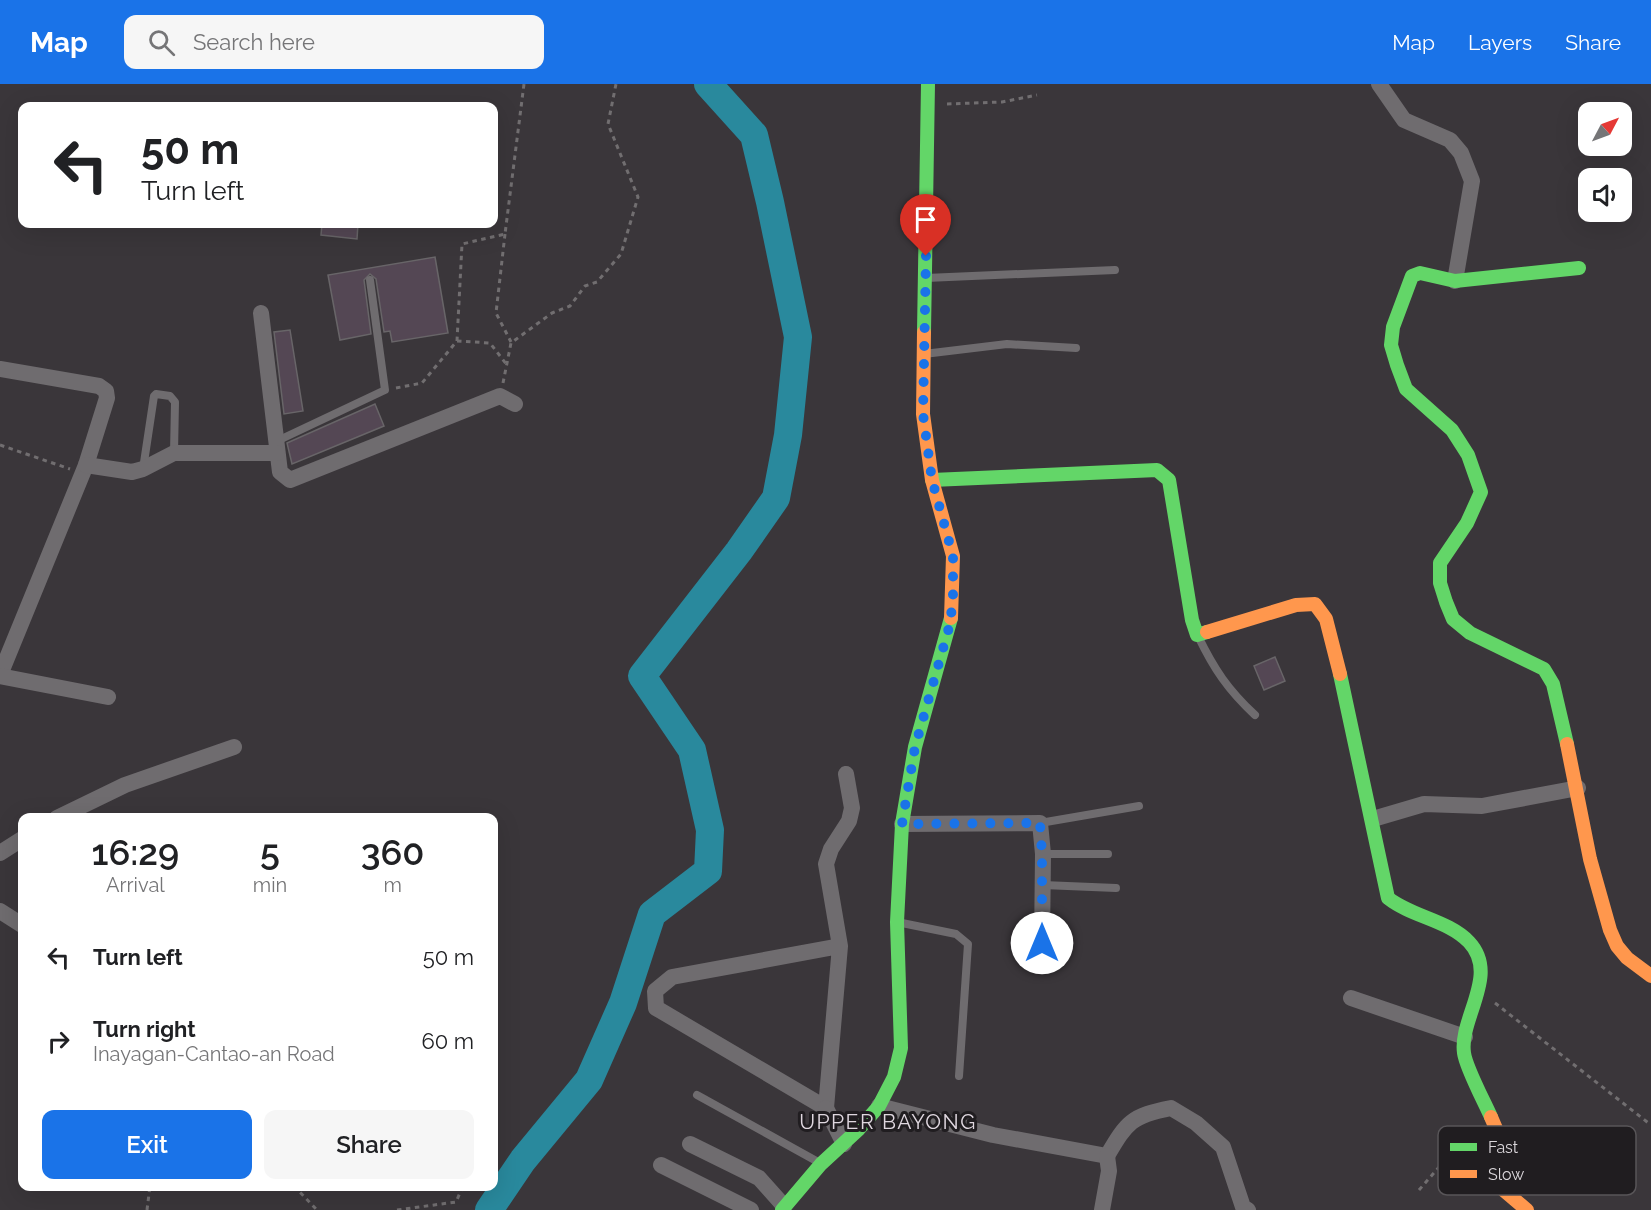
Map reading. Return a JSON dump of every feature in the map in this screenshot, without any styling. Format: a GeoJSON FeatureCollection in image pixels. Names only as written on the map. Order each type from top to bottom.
{"type":"FeatureCollection","features":[{"type":"Feature","properties":{"kind":"street"},"geometry":{"type":"LineString","coordinates":[[690,1144],[759,1178],[783,1208],[821,1164],[844,1144],[879,1106],[894,1077],[901,1048],[897,922],[902,824],[915,747],[950,624],[953,598],[953,556],[932,480],[923,414],[928,84]]}},
{"type":"Feature","properties":{"kind":"street"},"geometry":{"type":"LineString","coordinates":[[1379,84],[1404,120],[1450,140],[1461,153],[1472,181],[1455,281]]}},
{"type":"Feature","properties":{"kind":"street"},"geometry":{"type":"LineString","coordinates":[[1579,268],[1455,281],[1420,273],[1412,276],[1393,327],[1391,345],[1406,389],[1452,430],[1468,455],[1480,492],[1467,523],[1440,562],[1440,583],[1453,619],[1470,633],[1544,669],[1553,684],[1578,788],[1590,858],[1610,930],[1617,946],[1626,957],[1651,976]]}},
{"type":"Feature","properties":{"kind":"street"},"geometry":{"type":"LineString","coordinates":[[261,313],[280,472],[290,480],[508,400]]}},
{"type":"Feature","properties":{"kind":"street"},"geometry":{"type":"LineString","coordinates":[[0,369],[99,386],[106,391],[106,398],[84,469],[0,676],[108,697]]}},
{"type":"Feature","properties":{"kind":"street"},"geometry":{"type":"LineString","coordinates":[[84,469],[132,472],[143,470],[174,453],[277,447]]}},
{"type":"Feature","properties":{"kind":"street"},"geometry":{"type":"LineString","coordinates":[[932,480],[1157,470],[1169,480],[1192,620],[1197,635],[1296,605],[1315,604],[1326,619],[1373,819],[1388,898],[1398,909],[1460,935],[1478,953],[1480,967],[1477,989],[1465,1036],[1464,1053],[1495,1126]]}},
{"type":"Feature","properties":{"kind":"street"},"geometry":{"type":"LineString","coordinates":[[67,813],[124,785],[234,747]]}},
{"type":"Feature","properties":{"kind":"street"},"geometry":{"type":"LineString","coordinates":[[844,1144],[826,1108],[840,946],[826,864],[831,849],[849,821],[852,808],[846,774]]}},
{"type":"Feature","properties":{"kind":"street"},"geometry":{"type":"LineString","coordinates":[[1373,819],[1424,804],[1482,806],[1578,788]]}},
{"type":"Feature","properties":{"kind":"street"},"geometry":{"type":"LineString","coordinates":[[902,824],[1040,823],[1042,943]]}},
{"type":"Feature","properties":{"kind":"street"},"geometry":{"type":"LineString","coordinates":[[0,853],[18,842]]}},
{"type":"Feature","properties":{"kind":"street"},"geometry":{"type":"LineString","coordinates":[[0,911],[18,922]]}},
{"type":"Feature","properties":{"kind":"street"},"geometry":{"type":"LineString","coordinates":[[826,1108],[656,1008],[655,991],[672,977],[840,946]]}},
{"type":"Feature","properties":{"kind":"street"},"geometry":{"type":"LineString","coordinates":[[1351,998],[1465,1036]]}},
{"type":"Feature","properties":{"kind":"street"},"geometry":{"type":"LineString","coordinates":[[879,1106],[993,1135],[1107,1156]]}},
{"type":"Feature","properties":{"kind":"street"},"geometry":{"type":"LineString","coordinates":[[1102,1210],[1110,1171],[1107,1156],[1122,1130],[1140,1114],[1171,1108],[1196,1123],[1223,1147],[1243,1207],[1248,1210]]}},
{"type":"Feature","properties":{"kind":"street"},"geometry":{"type":"LineString","coordinates":[[661,1165],[751,1210]]}},
{"type":"Feature","properties":{"kind":"street"},"geometry":{"type":"LineString","coordinates":[[1509,1195],[1527,1210]]}},
{"type":"Feature","properties":{"kind":"lane"},"geometry":{"type":"LineString","coordinates":[[926,278],[1115,270]]}},
{"type":"Feature","properties":{"kind":"lane"},"geometry":{"type":"LineString","coordinates":[[277,447],[385,390],[370,280]]}},
{"type":"Feature","properties":{"kind":"lane"},"geometry":{"type":"LineString","coordinates":[[924,354],[1007,344],[1076,348]]}},
{"type":"Feature","properties":{"kind":"lane"},"geometry":{"type":"LineString","coordinates":[[143,470],[156,394],[170,396],[175,402],[174,453]]}},
{"type":"Feature","properties":{"kind":"lane"},"geometry":{"type":"LineString","coordinates":[[1197,635],[1212,665],[1229,691],[1255,715]]}},
{"type":"Feature","properties":{"kind":"lane"},"geometry":{"type":"LineString","coordinates":[[1040,823],[1139,806]]}},
{"type":"Feature","properties":{"kind":"lane"},"geometry":{"type":"LineString","coordinates":[[1042,854],[1108,854]]}},
{"type":"Feature","properties":{"kind":"lane"},"geometry":{"type":"LineString","coordinates":[[1042,885],[1116,888]]}},
{"type":"Feature","properties":{"kind":"lane"},"geometry":{"type":"LineString","coordinates":[[897,922],[956,934],[968,944],[959,1076]]}},
{"type":"Feature","properties":{"kind":"lane"},"geometry":{"type":"LineString","coordinates":[[697,1095],[821,1164]]}},
{"type":"Feature","properties":{"kind":"path"},"geometry":{"type":"LineString","coordinates":[[508,400],[507,365],[511,342],[496,313],[524,84]]}},
{"type":"Feature","properties":{"kind":"path"},"geometry":{"type":"LineString","coordinates":[[511,342],[552,313],[570,306],[585,286],[597,282],[621,254],[638,197],[608,124],[616,84]]}},
{"type":"Feature","properties":{"kind":"path"},"geometry":{"type":"LineString","coordinates":[[928,105],[1002,102],[1037,94]]}},
{"type":"Feature","properties":{"kind":"path"},"geometry":{"type":"LineString","coordinates":[[385,390],[422,383],[457,341],[462,244],[505,234]]}},
{"type":"Feature","properties":{"kind":"path"},"geometry":{"type":"LineString","coordinates":[[457,341],[490,343],[507,365]]}},
{"type":"Feature","properties":{"kind":"path"},"geometry":{"type":"LineString","coordinates":[[0,445],[84,469]]}},
{"type":"Feature","properties":{"kind":"path"},"geometry":{"type":"LineString","coordinates":[[1477,989],[1651,1125]]}},
{"type":"Feature","properties":{"kind":"path"},"geometry":{"type":"LineString","coordinates":[[1419,1190],[1438,1168]]}},
{"type":"Feature","properties":{"kind":"path"},"geometry":{"type":"LineString","coordinates":[[147,1210],[149,1191]]}},
{"type":"Feature","properties":{"kind":"path"},"geometry":{"type":"LineString","coordinates":[[299,1191],[317,1210]]}},
{"type":"Feature","properties":{"kind":"path"},"geometry":{"type":"LineString","coordinates":[[397,1210],[456,1202],[461,1191]]}},
{"type":"Feature","properties":{"kind":"building"},"geometry":{"type":"Polygon","coordinates":[[[322,228],[358,228],[357,239],[321,235],[322,228]]]}},
{"type":"Feature","properties":{"kind":"building"},"geometry":{"type":"Polygon","coordinates":[[[435,257],[448,333],[392,342],[390,331],[384,332],[376,279],[370,274],[364,280],[371,334],[340,340],[328,275],[435,257]]]}},
{"type":"Feature","properties":{"kind":"building"},"geometry":{"type":"Polygon","coordinates":[[[290,330],[303,411],[284,414],[274,332],[290,330]]]}},
{"type":"Feature","properties":{"kind":"building"},"geometry":{"type":"Polygon","coordinates":[[[375,404],[384,426],[292,464],[287,443],[375,404]]]}},
{"type":"Feature","properties":{"kind":"building"},"geometry":{"type":"Polygon","coordinates":[[[1275,657],[1285,681],[1264,690],[1254,666],[1275,657]]]}},
{"type":"Feature","properties":{"kind":"waterway"},"geometry":{"type":"LineString","coordinates":[[489,1210],[523,1160],[589,1080],[623,1003],[652,914],[708,871],[710,830],[692,750],[642,676],[739,551],[776,498],[788,435],[798,337],[754,135],[708,84]]}},
{"type":"Feature","properties":{"kind":"traffic: fast"},"geometry":{"type":"LineString","coordinates":[[924,332],[928,84]]}},
{"type":"Feature","properties":{"kind":"traffic: fast"},"geometry":{"type":"LineString","coordinates":[[1567,744],[1553,684],[1544,669],[1470,633],[1453,619],[1440,583],[1440,563],[1467,523],[1481,492],[1468,455],[1452,430],[1406,389],[1391,345],[1393,327],[1412,276],[1420,273],[1455,281],[1579,268]]}},
{"type":"Feature","properties":{"kind":"traffic: fast"},"geometry":{"type":"LineString","coordinates":[[932,480],[1157,470],[1169,480],[1192,620],[1197,635],[1207,632]]}},
{"type":"Feature","properties":{"kind":"traffic: fast"},"geometry":{"type":"LineString","coordinates":[[782,1210],[821,1164],[859,1129],[879,1106],[894,1077],[901,1048],[897,922],[902,824],[915,747],[951,618]]}},
{"type":"Feature","properties":{"kind":"traffic: fast"},"geometry":{"type":"LineString","coordinates":[[1340,674],[1388,898],[1408,910],[1451,929],[1469,942],[1477,955],[1481,968],[1480,982],[1467,1026],[1464,1053],[1491,1117]]}},
{"type":"Feature","properties":{"kind":"traffic: slow"},"geometry":{"type":"LineString","coordinates":[[924,332],[923,414],[932,480],[953,556],[951,618]]}},
{"type":"Feature","properties":{"kind":"traffic: slow"},"geometry":{"type":"LineString","coordinates":[[1207,632],[1296,605],[1315,604],[1326,619],[1340,674]]}},
{"type":"Feature","properties":{"kind":"traffic: slow"},"geometry":{"type":"LineString","coordinates":[[1567,744],[1590,859],[1610,930],[1617,946],[1627,958],[1651,976]]}},
{"type":"Feature","properties":{"kind":"traffic: slow"},"geometry":{"type":"LineString","coordinates":[[1491,1117],[1495,1126]]}},
{"type":"Feature","properties":{"kind":"traffic: slow"},"geometry":{"type":"LineString","coordinates":[[1509,1195],[1527,1210]]}},
{"type":"Feature","properties":{"kind":"district","name":"UPPER BAYONG"},"geometry":{"type":"Point","coordinates":[888,1122]}},
{"type":"Feature","properties":{"kind":"route"},"geometry":{"type":"LineString","coordinates":[[926,256],[923,414],[932,480],[951,542],[953,598],[950,624],[915,747],[902,824],[1040,823],[1042,943]]}}]}
